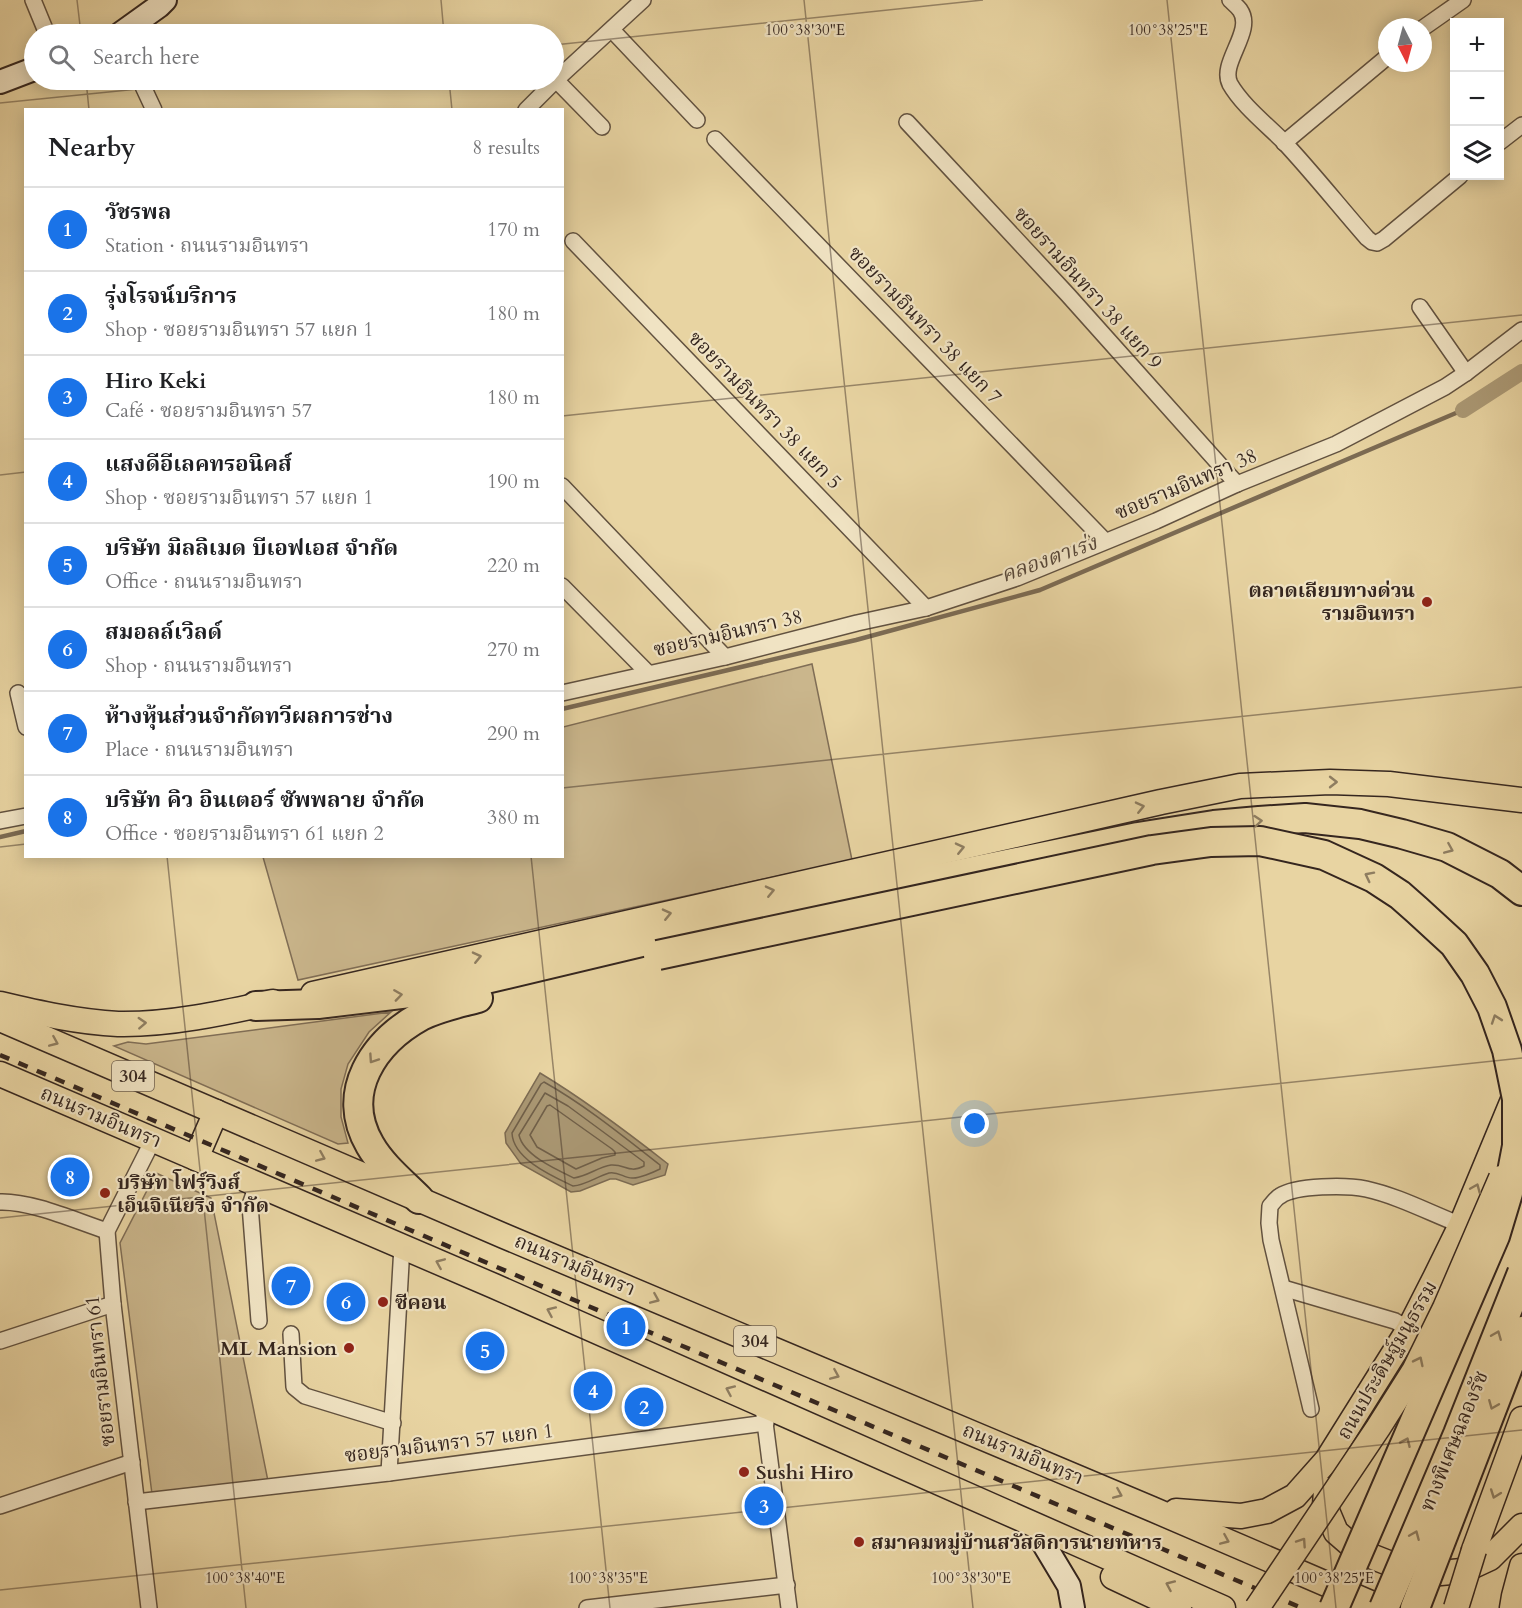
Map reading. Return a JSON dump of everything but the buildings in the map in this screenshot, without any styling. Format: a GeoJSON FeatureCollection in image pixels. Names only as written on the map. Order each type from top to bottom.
{"type":"FeatureCollection","features":[{"type":"Feature","properties":{"kind":"highway"},"geometry":{"type":"LineString","coordinates":[[256,1006],[318,1004],[426,991],[482,980],[719,913],[1214,825],[1305,818],[1360,824],[1447,847],[1500,874],[1522,891]]}},
{"type":"Feature","properties":{"kind":"highway"},"geometry":{"type":"LineString","coordinates":[[420,1199],[380,1160],[369,1144],[357,1104],[360,1084],[368,1065],[381,1046],[399,1029],[423,1015],[450,1005],[658,955],[1152,850],[1211,842],[1260,841],[1324,855],[1374,878],[1400,895],[1454,944],[1475,974],[1492,1007],[1507,1050],[1517,1099],[1516,1155],[1496,1236],[1334,1608]]}},
{"type":"Feature","properties":{"kind":"highway","name":"ทางพิเศษฉลองรัช"},"geometry":{"type":"LineString","coordinates":[[1383,1608],[1458,1434],[1522,1273]]}},
{"type":"Feature","properties":{"kind":"highway","name":"ทางพิเศษฉลองรัช"},"geometry":{"type":"LineString","coordinates":[[1415,1608],[1522,1331]]}},
{"type":"Feature","properties":{"kind":"main road"},"geometry":{"type":"LineString","coordinates":[[719,913],[1083,819],[1240,786],[1330,782],[1389,784],[1522,800]]}},
{"type":"Feature","properties":{"kind":"main road"},"geometry":{"type":"LineString","coordinates":[[0,1004],[45,1014],[119,1024],[191,1018],[256,1006]]}},
{"type":"Feature","properties":{"kind":"main road","name":"ถนนรามอินทรา"},"geometry":{"type":"LineString","coordinates":[[0,1019],[1383,1608]]}},
{"type":"Feature","properties":{"kind":"main road","name":"ถนนรามอินทรา"},"geometry":{"type":"LineString","coordinates":[[0,1074],[402,1246],[764,1413],[879,1457],[1223,1608]]}},
{"type":"Feature","properties":{"kind":"main road","name":"ถนนประดิษฐ์มนูธรรม"},"geometry":{"type":"LineString","coordinates":[[1152,1509],[1241,1516],[1267,1511],[1294,1496],[1327,1460],[1409,1329],[1436,1278],[1461,1225],[1522,1079]]}},
{"type":"Feature","properties":{"kind":"main road"},"geometry":{"type":"LineString","coordinates":[[196,1158],[216,1112]]}},
{"type":"Feature","properties":{"kind":"main road"},"geometry":{"type":"LineString","coordinates":[[1257,1608],[1414,1371],[1445,1308],[1522,1131]]}},
{"type":"Feature","properties":{"kind":"main road"},"geometry":{"type":"LineString","coordinates":[[1456,1608],[1522,1419]]}},
{"type":"Feature","properties":{"kind":"main road"},"geometry":{"type":"LineString","coordinates":[[879,1457],[968,1508],[1179,1608]]}},
{"type":"Feature","properties":{"kind":"main road"},"geometry":{"type":"LineString","coordinates":[[1327,1460],[1325,1506],[1336,1532],[1358,1551],[1419,1575],[1462,1571],[1490,1558],[1522,1526]]}},
{"type":"Feature","properties":{"kind":"main road"},"geometry":{"type":"LineString","coordinates":[[1512,1608],[1522,1566]]}},
{"type":"Feature","properties":{"kind":"street"},"geometry":{"type":"LineString","coordinates":[[33,0],[43,24]]}},
{"type":"Feature","properties":{"kind":"street"},"geometry":{"type":"LineString","coordinates":[[134,24],[165,0]]}},
{"type":"Feature","properties":{"kind":"street"},"geometry":{"type":"LineString","coordinates":[[564,72],[643,0]]}},
{"type":"Feature","properties":{"kind":"street"},"geometry":{"type":"LineString","coordinates":[[1230,0],[1241,11],[1243,23],[1229,67],[1229,81],[1239,96],[1372,242],[1377,243],[1392,232],[1455,180]]}},
{"type":"Feature","properties":{"kind":"street"},"geometry":{"type":"LineString","coordinates":[[1432,22],[1463,0]]}},
{"type":"Feature","properties":{"kind":"street"},"geometry":{"type":"LineString","coordinates":[[612,30],[697,120]]}},
{"type":"Feature","properties":{"kind":"street"},"geometry":{"type":"LineString","coordinates":[[1284,143],[1378,65]]}},
{"type":"Feature","properties":{"kind":"street"},"geometry":{"type":"LineString","coordinates":[[0,82],[24,73]]}},
{"type":"Feature","properties":{"kind":"street"},"geometry":{"type":"LineString","coordinates":[[564,89],[603,127]]}},
{"type":"Feature","properties":{"kind":"street"},"geometry":{"type":"LineString","coordinates":[[145,90],[153,108]]}},
{"type":"Feature","properties":{"kind":"street"},"geometry":{"type":"LineString","coordinates":[[528,108],[545,90]]}},
{"type":"Feature","properties":{"kind":"street","name":"ซอยรามอินทรา 38 แยก 9"},"geometry":{"type":"LineString","coordinates":[[907,122],[1068,294],[1237,484]]}},
{"type":"Feature","properties":{"kind":"street"},"geometry":{"type":"LineString","coordinates":[[1504,139],[1522,125]]}},
{"type":"Feature","properties":{"kind":"street","name":"ซอยรามอินทรา 38 แยก 7"},"geometry":{"type":"LineString","coordinates":[[715,139],[1106,541]]}},
{"type":"Feature","properties":{"kind":"street","name":"ซอยรามอินทรา 38 แยก 5"},"geometry":{"type":"LineString","coordinates":[[573,241],[926,608]]}},
{"type":"Feature","properties":{"kind":"street"},"geometry":{"type":"LineString","coordinates":[[1420,307],[1466,373]]}},
{"type":"Feature","properties":{"kind":"street","name":"ซอยรามอินทรา 38"},"geometry":{"type":"LineString","coordinates":[[564,693],[725,657],[926,608],[1017,578],[1336,444],[1445,387],[1522,330]]}},
{"type":"Feature","properties":{"kind":"street"},"geometry":{"type":"LineString","coordinates":[[564,488],[725,657]]}},
{"type":"Feature","properties":{"kind":"street"},"geometry":{"type":"LineString","coordinates":[[564,588],[648,673]]}},
{"type":"Feature","properties":{"kind":"street"},"geometry":{"type":"LineString","coordinates":[[18,693],[24,718]]}},
{"type":"Feature","properties":{"kind":"street"},"geometry":{"type":"LineString","coordinates":[[0,821],[24,816]]}},
{"type":"Feature","properties":{"kind":"street"},"geometry":{"type":"LineString","coordinates":[[0,1202],[43,1209],[107,1232],[153,1140]]}},
{"type":"Feature","properties":{"kind":"street"},"geometry":{"type":"LineString","coordinates":[[257,1185],[250,1205],[259,1321]]}},
{"type":"Feature","properties":{"kind":"street"},"geometry":{"type":"LineString","coordinates":[[1311,1409],[1271,1240],[1270,1206],[1280,1195],[1304,1189],[1349,1187],[1366,1189],[1461,1225]]}},
{"type":"Feature","properties":{"kind":"street","name":"ซอยรามอินทรา 61"},"geometry":{"type":"LineString","coordinates":[[107,1232],[113,1304],[149,1608]]}},
{"type":"Feature","properties":{"kind":"street"},"geometry":{"type":"LineString","coordinates":[[389,1473],[402,1246]]}},
{"type":"Feature","properties":{"kind":"street"},"geometry":{"type":"LineString","coordinates":[[1283,1288],[1395,1321],[1409,1329]]}},
{"type":"Feature","properties":{"kind":"street"},"geometry":{"type":"LineString","coordinates":[[0,1341],[113,1304]]}},
{"type":"Feature","properties":{"kind":"street"},"geometry":{"type":"LineString","coordinates":[[291,1334],[294,1387],[305,1396],[393,1423]]}},
{"type":"Feature","properties":{"kind":"street"},"geometry":{"type":"LineString","coordinates":[[764,1413],[789,1608]]}},
{"type":"Feature","properties":{"kind":"street","name":"ซอยรามอินทรา 57 แยก 1"},"geometry":{"type":"LineString","coordinates":[[136,1502],[389,1473],[764,1413]]}},
{"type":"Feature","properties":{"kind":"street"},"geometry":{"type":"LineString","coordinates":[[0,1506],[132,1462]]}},
{"type":"Feature","properties":{"kind":"street"},"geometry":{"type":"LineString","coordinates":[[1045,1546],[1069,1586],[1073,1608]]}},
{"type":"Feature","properties":{"kind":"street"},"geometry":{"type":"LineString","coordinates":[[587,1608],[787,1585]]}},
{"type":"Feature","properties":{"kind":"shaded area"},"geometry":{"type":"Polygon","coordinates":[[[812,664],[852,860],[298,980],[263,858],[564,858],[564,727],[812,664]]]}},
{"type":"Feature","properties":{"kind":"shaded area"},"geometry":{"type":"Polygon","coordinates":[[[391,1012],[369,1032],[348,1064],[341,1089],[341,1117],[348,1143],[338,1144],[114,1046],[128,1042],[146,1044],[391,1012]]]}},
{"type":"Feature","properties":{"kind":"shaded area"},"geometry":{"type":"Polygon","coordinates":[[[156,1173],[211,1198],[268,1481],[152,1494],[120,1243],[156,1173]]]}},
{"type":"Feature","properties":{"kind":"water"},"geometry":{"type":"Polygon","coordinates":[[[540,1073],[605,1116],[668,1164],[665,1175],[633,1185],[610,1179],[580,1191],[571,1192],[521,1164],[506,1143],[505,1133],[540,1073]]]}},
{"type":"Feature","properties":{"kind":"waterway","name":"คลองตาเร่ง"},"geometry":{"type":"LineString","coordinates":[[1463,410],[1522,372]]}},
{"type":"Feature","properties":{"kind":"waterway","name":"คลองตาเร่ง"},"geometry":{"type":"LineString","coordinates":[[564,709],[856,640],[1040,590],[1463,410]]}},
{"type":"Feature","properties":{"kind":"waterway","name":"คลองตาเร่ง"},"geometry":{"type":"LineString","coordinates":[[0,837],[24,831]]}},
{"type":"Feature","properties":{"kind":"railway"},"geometry":{"type":"LineString","coordinates":[[0,1055],[1302,1608]]}},
{"type":"Feature","properties":{"kind":"place","name":"ตลาดเลียบทางด่วน รามอินทรา"},"geometry":{"type":"Point","coordinates":[1427,602]}},
{"type":"Feature","properties":{"kind":"place","name":"บริษัท คิว อินเตอร์ ซัพพลาย จำกัด"},"geometry":{"type":"Point","coordinates":[70,1177]}},
{"type":"Feature","properties":{"kind":"place","name":"บริษัท โฟร์วิงส์ เอ็นจิเนียริ่ง จำกัด"},"geometry":{"type":"Point","coordinates":[105,1193]}},
{"type":"Feature","properties":{"kind":"place","name":"ห้างหุ้นส่วนจำกัดทวีผลการช่าง"},"geometry":{"type":"Point","coordinates":[291,1286]}},
{"type":"Feature","properties":{"kind":"place","name":"สมอลล์เวิลด์"},"geometry":{"type":"Point","coordinates":[346,1302]}},
{"type":"Feature","properties":{"kind":"place","name":"ซีคอน"},"geometry":{"type":"Point","coordinates":[383,1302]}},
{"type":"Feature","properties":{"kind":"place","name":"วัชรพล"},"geometry":{"type":"Point","coordinates":[626,1327]}},
{"type":"Feature","properties":{"kind":"place","name":"ML Mansion"},"geometry":{"type":"Point","coordinates":[349,1348]}},
{"type":"Feature","properties":{"kind":"place","name":"บริษัท มิลลิเมด บีเอฟเอส จำกัด"},"geometry":{"type":"Point","coordinates":[485,1351]}},
{"type":"Feature","properties":{"kind":"place","name":"แสงดีอีเลคทรอนิคส์"},"geometry":{"type":"Point","coordinates":[593,1391]}},
{"type":"Feature","properties":{"kind":"place","name":"รุ่งโรจน์บริการ"},"geometry":{"type":"Point","coordinates":[644,1407]}},
{"type":"Feature","properties":{"kind":"place","name":"Sushi Hiro"},"geometry":{"type":"Point","coordinates":[744,1472]}},
{"type":"Feature","properties":{"kind":"place","name":"Hiro Keki"},"geometry":{"type":"Point","coordinates":[764,1506]}},
{"type":"Feature","properties":{"kind":"place","name":"สมาคมหมู่บ้านสวัสดิการนายทหาร"},"geometry":{"type":"Point","coordinates":[859,1542]}}]}
